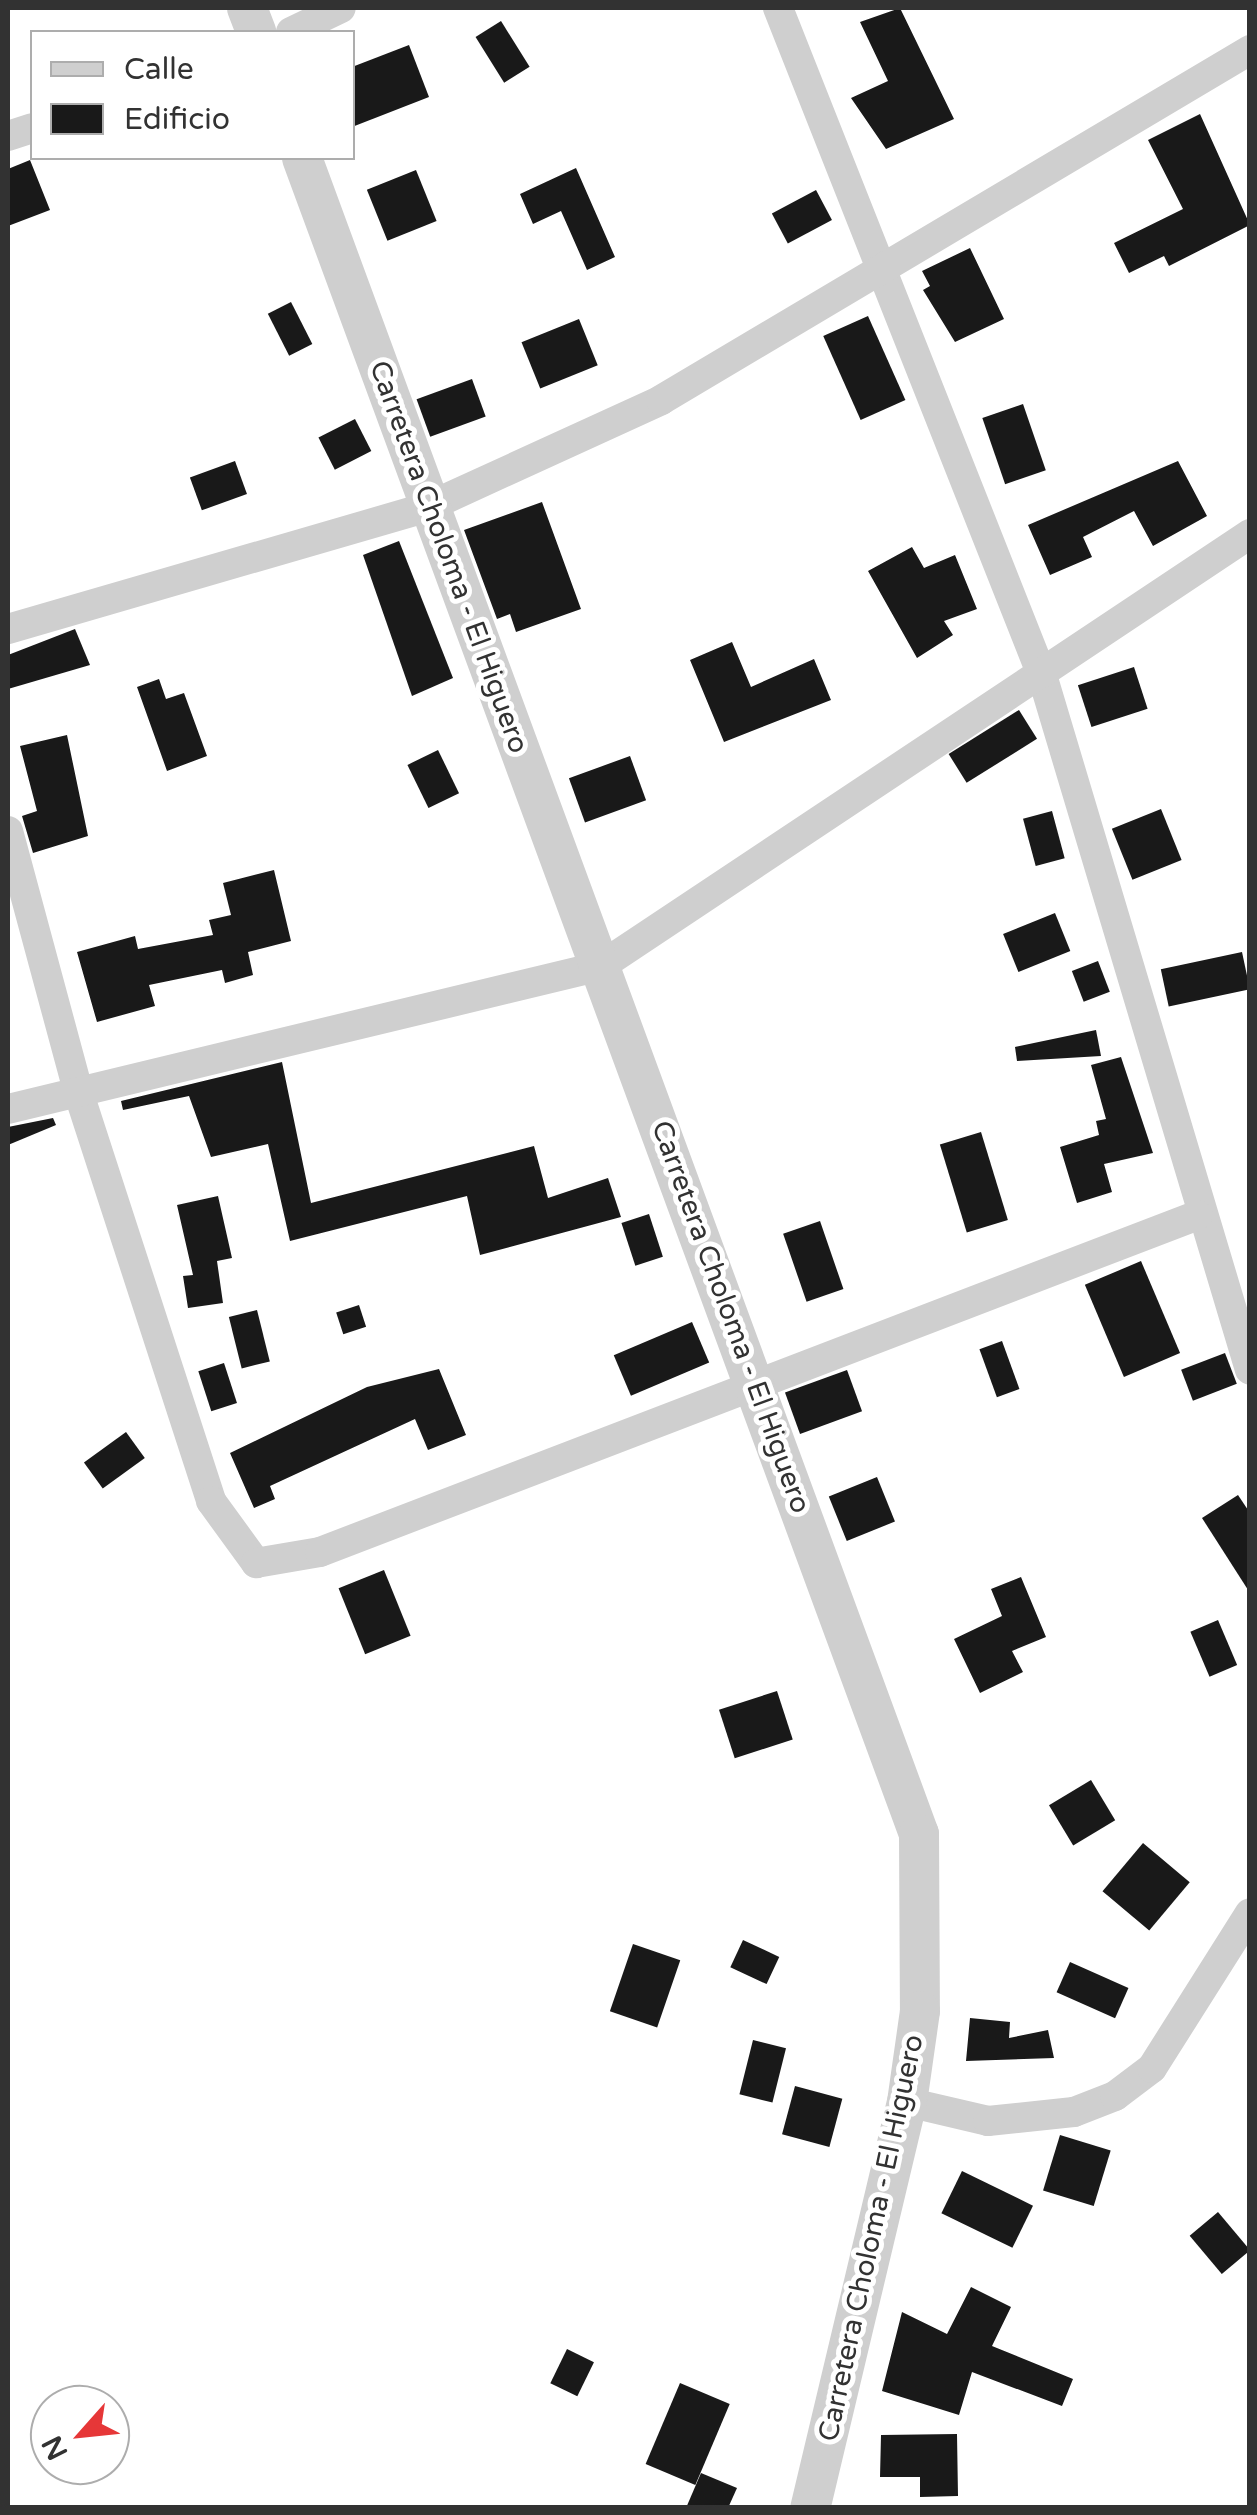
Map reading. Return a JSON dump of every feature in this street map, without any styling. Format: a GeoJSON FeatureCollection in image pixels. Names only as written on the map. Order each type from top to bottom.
{"type":"FeatureCollection","features":[{"type":"Feature","properties":{"kind":"street"},"geometry":{"type":"LineString","coordinates":[[295,30],[342,8]]}},
{"type":"Feature","properties":{"kind":"street"},"geometry":{"type":"LineString","coordinates":[[778,8],[884,264],[1042,674],[1198,1215],[1250,1370]]}},
{"type":"Feature","properties":{"kind":"street"},"geometry":{"type":"LineString","coordinates":[[8,629],[430,506],[662,400],[884,264],[1250,50]]}},
{"type":"Feature","properties":{"kind":"street","name":"Carretera Choloma - El Higuero"},"geometry":{"type":"LineString","coordinates":[[303,160],[757,1384],[919,1834],[920,2011],[907,2102],[810,2508]]}},
{"type":"Feature","properties":{"kind":"street"},"geometry":{"type":"LineString","coordinates":[[8,1110],[601,966],[1250,534]]}},
{"type":"Feature","properties":{"kind":"street"},"geometry":{"type":"LineString","coordinates":[[8,832],[79,1094],[211,1501],[256,1563],[320,1552],[1198,1215]]}},
{"type":"Feature","properties":{"kind":"street"},"geometry":{"type":"LineString","coordinates":[[907,2102],[988,2121],[1074,2112],[1115,2096],[1152,2068],[1250,1914]]}},
{"type":"Feature","properties":{"kind":"building"},"geometry":{"type":"Polygon","coordinates":[[[900,8],[954,119],[886,149],[851,98],[888,81],[860,22],[900,8]]]}},
{"type":"Feature","properties":{"kind":"building"},"geometry":{"type":"Polygon","coordinates":[[[501,21],[530,67],[504,83],[476,37],[501,21]]]}},
{"type":"Feature","properties":{"kind":"building"},"geometry":{"type":"Polygon","coordinates":[[[409,45],[429,97],[355,126],[355,66],[409,45]]]}},
{"type":"Feature","properties":{"kind":"building"},"geometry":{"type":"Polygon","coordinates":[[[1200,114],[1250,225],[1169,266],[1164,256],[1129,273],[1114,243],[1183,209],[1148,140],[1200,114]]]}},
{"type":"Feature","properties":{"kind":"building"},"geometry":{"type":"Polygon","coordinates":[[[30,160],[50,210],[8,226],[8,169],[30,160]]]}},
{"type":"Feature","properties":{"kind":"building"},"geometry":{"type":"Polygon","coordinates":[[[576,168],[615,257],[587,270],[561,211],[533,224],[520,194],[576,168]]]}},
{"type":"Feature","properties":{"kind":"building"},"geometry":{"type":"Polygon","coordinates":[[[416,170],[437,221],[387,241],[367,190],[416,170]]]}},
{"type":"Feature","properties":{"kind":"building"},"geometry":{"type":"Polygon","coordinates":[[[816,190],[832,220],[788,243],[772,213],[816,190]]]}},
{"type":"Feature","properties":{"kind":"building"},"geometry":{"type":"Polygon","coordinates":[[[970,248],[1004,319],[955,342],[923,290],[930,286],[922,271],[970,248]]]}},
{"type":"Feature","properties":{"kind":"building"},"geometry":{"type":"Polygon","coordinates":[[[291,302],[312,344],[289,356],[268,314],[291,302]]]}},
{"type":"Feature","properties":{"kind":"building"},"geometry":{"type":"Polygon","coordinates":[[[868,316],[905,400],[861,420],[823,336],[868,316]]]}},
{"type":"Feature","properties":{"kind":"building"},"geometry":{"type":"Polygon","coordinates":[[[579,319],[598,365],[540,389],[522,342],[579,319]]]}},
{"type":"Feature","properties":{"kind":"building"},"geometry":{"type":"Polygon","coordinates":[[[472,379],[486,417],[430,437],[417,399],[472,379]]]}},
{"type":"Feature","properties":{"kind":"building"},"geometry":{"type":"Polygon","coordinates":[[[1023,404],[1046,470],[1005,484],[982,418],[1023,404]]]}},
{"type":"Feature","properties":{"kind":"building"},"geometry":{"type":"Polygon","coordinates":[[[355,419],[371,451],[335,470],[318,438],[355,419]]]}},
{"type":"Feature","properties":{"kind":"building"},"geometry":{"type":"Polygon","coordinates":[[[235,461],[247,494],[202,510],[190,477],[235,461]]]}},
{"type":"Feature","properties":{"kind":"building"},"geometry":{"type":"Polygon","coordinates":[[[1178,461],[1207,516],[1153,546],[1134,511],[1083,537],[1092,557],[1050,575],[1028,525],[1178,461]]]}},
{"type":"Feature","properties":{"kind":"building"},"geometry":{"type":"Polygon","coordinates":[[[542,502],[581,609],[516,632],[510,614],[497,619],[464,530],[542,502]]]}},
{"type":"Feature","properties":{"kind":"building"},"geometry":{"type":"Polygon","coordinates":[[[399,541],[453,678],[412,696],[363,555],[399,541]]]}},
{"type":"Feature","properties":{"kind":"building"},"geometry":{"type":"Polygon","coordinates":[[[912,547],[924,568],[955,555],[977,609],[944,621],[953,635],[917,658],[868,571],[912,547]]]}},
{"type":"Feature","properties":{"kind":"building"},"geometry":{"type":"Polygon","coordinates":[[[75,629],[90,665],[8,689],[8,655],[75,629]]]}},
{"type":"Feature","properties":{"kind":"building"},"geometry":{"type":"Polygon","coordinates":[[[732,642],[751,687],[814,659],[831,700],[724,742],[690,660],[732,642]]]}},
{"type":"Feature","properties":{"kind":"building"},"geometry":{"type":"Polygon","coordinates":[[[1134,667],[1148,709],[1091,727],[1078,685],[1134,667]]]}},
{"type":"Feature","properties":{"kind":"building"},"geometry":{"type":"Polygon","coordinates":[[[159,679],[166,699],[184,693],[207,756],[167,771],[137,687],[159,679]]]}},
{"type":"Feature","properties":{"kind":"building"},"geometry":{"type":"Polygon","coordinates":[[[1019,710],[1037,739],[967,783],[949,754],[1019,710]]]}},
{"type":"Feature","properties":{"kind":"building"},"geometry":{"type":"Polygon","coordinates":[[[67,735],[88,836],[33,853],[22,816],[37,811],[20,746],[67,735]]]}},
{"type":"Feature","properties":{"kind":"building"},"geometry":{"type":"Polygon","coordinates":[[[438,750],[459,793],[428,808],[407,765],[438,750]]]}},
{"type":"Feature","properties":{"kind":"building"},"geometry":{"type":"Polygon","coordinates":[[[630,756],[646,800],[585,822],[569,778],[630,756]]]}},
{"type":"Feature","properties":{"kind":"building"},"geometry":{"type":"Polygon","coordinates":[[[1161,809],[1182,860],[1132,880],[1112,829],[1161,809]]]}},
{"type":"Feature","properties":{"kind":"building"},"geometry":{"type":"Polygon","coordinates":[[[1052,811],[1065,858],[1036,866],[1023,819],[1052,811]]]}},
{"type":"Feature","properties":{"kind":"building"},"geometry":{"type":"Polygon","coordinates":[[[274,870],[291,941],[248,952],[253,975],[225,983],[222,970],[149,985],[155,1006],[97,1022],[77,952],[135,936],[138,949],[213,935],[209,920],[231,915],[223,883],[274,870]]]}},
{"type":"Feature","properties":{"kind":"building"},"geometry":{"type":"Polygon","coordinates":[[[1055,913],[1070,951],[1018,972],[1003,934],[1055,913]]]}},
{"type":"Feature","properties":{"kind":"building"},"geometry":{"type":"Polygon","coordinates":[[[1242,952],[1250,989],[1169,1006],[1161,969],[1242,952]]]}},
{"type":"Feature","properties":{"kind":"building"},"geometry":{"type":"Polygon","coordinates":[[[1098,961],[1110,992],[1084,1002],[1072,971],[1098,961]]]}},
{"type":"Feature","properties":{"kind":"building"},"geometry":{"type":"Polygon","coordinates":[[[1096,1030],[1101,1056],[1017,1061],[1015,1047],[1096,1030]]]}},
{"type":"Feature","properties":{"kind":"building"},"geometry":{"type":"Polygon","coordinates":[[[1121,1057],[1153,1153],[1104,1164],[1112,1192],[1077,1203],[1060,1147],[1099,1135],[1096,1121],[1106,1119],[1091,1065],[1121,1057]]]}},
{"type":"Feature","properties":{"kind":"building"},"geometry":{"type":"Polygon","coordinates":[[[282,1062],[311,1203],[534,1146],[548,1198],[608,1178],[621,1217],[480,1255],[467,1196],[290,1241],[268,1144],[211,1157],[189,1096],[123,1110],[121,1101],[282,1062]]]}},
{"type":"Feature","properties":{"kind":"building"},"geometry":{"type":"Polygon","coordinates":[[[53,1118],[56,1125],[8,1145],[8,1127],[53,1118]]]}},
{"type":"Feature","properties":{"kind":"building"},"geometry":{"type":"Polygon","coordinates":[[[981,1132],[1008,1220],[967,1233],[940,1145],[981,1132]]]}},
{"type":"Feature","properties":{"kind":"building"},"geometry":{"type":"Polygon","coordinates":[[[218,1196],[232,1258],[217,1261],[223,1303],[188,1308],[183,1276],[193,1275],[177,1205],[218,1196]]]}},
{"type":"Feature","properties":{"kind":"building"},"geometry":{"type":"Polygon","coordinates":[[[649,1214],[663,1257],[635,1266],[621,1223],[649,1214]]]}},
{"type":"Feature","properties":{"kind":"building"},"geometry":{"type":"Polygon","coordinates":[[[820,1221],[843,1289],[807,1302],[783,1234],[820,1221]]]}},
{"type":"Feature","properties":{"kind":"building"},"geometry":{"type":"Polygon","coordinates":[[[1141,1261],[1180,1353],[1124,1377],[1085,1285],[1141,1261]]]}},
{"type":"Feature","properties":{"kind":"building"},"geometry":{"type":"Polygon","coordinates":[[[359,1305],[366,1327],[343,1334],[336,1312],[359,1305]]]}},
{"type":"Feature","properties":{"kind":"building"},"geometry":{"type":"Polygon","coordinates":[[[257,1310],[270,1361],[242,1368],[229,1317],[257,1310]]]}},
{"type":"Feature","properties":{"kind":"building"},"geometry":{"type":"Polygon","coordinates":[[[692,1322],[709,1363],[631,1396],[614,1355],[692,1322]]]}},
{"type":"Feature","properties":{"kind":"building"},"geometry":{"type":"Polygon","coordinates":[[[1002,1341],[1019,1389],[997,1397],[979,1349],[1002,1341]]]}},
{"type":"Feature","properties":{"kind":"building"},"geometry":{"type":"Polygon","coordinates":[[[1225,1353],[1237,1384],[1193,1401],[1181,1370],[1225,1353]]]}},
{"type":"Feature","properties":{"kind":"building"},"geometry":{"type":"Polygon","coordinates":[[[224,1363],[237,1403],[211,1411],[198,1371],[224,1363]]]}},
{"type":"Feature","properties":{"kind":"building"},"geometry":{"type":"Polygon","coordinates":[[[439,1369],[466,1435],[428,1450],[415,1419],[270,1486],[275,1499],[254,1508],[230,1453],[367,1387],[439,1369]]]}},
{"type":"Feature","properties":{"kind":"building"},"geometry":{"type":"Polygon","coordinates":[[[847,1370],[862,1411],[800,1434],[785,1393],[847,1370]]]}},
{"type":"Feature","properties":{"kind":"building"},"geometry":{"type":"Polygon","coordinates":[[[126,1432],[145,1458],[103,1488],[84,1463],[126,1432]]]}},
{"type":"Feature","properties":{"kind":"building"},"geometry":{"type":"Polygon","coordinates":[[[877,1477],[895,1522],[847,1541],[829,1496],[877,1477]]]}},
{"type":"Feature","properties":{"kind":"building"},"geometry":{"type":"Polygon","coordinates":[[[1238,1495],[1250,1513],[1250,1593],[1202,1518],[1238,1495]]]}},
{"type":"Feature","properties":{"kind":"building"},"geometry":{"type":"Polygon","coordinates":[[[384,1570],[411,1636],[365,1654],[339,1588],[384,1570]]]}},
{"type":"Feature","properties":{"kind":"building"},"geometry":{"type":"Polygon","coordinates":[[[1021,1577],[1046,1637],[1012,1651],[1023,1672],[980,1693],[954,1639],[1002,1616],[991,1589],[1021,1577]]]}},
{"type":"Feature","properties":{"kind":"building"},"geometry":{"type":"Polygon","coordinates":[[[1218,1620],[1237,1665],[1210,1677],[1190,1632],[1218,1620]]]}},
{"type":"Feature","properties":{"kind":"building"},"geometry":{"type":"Polygon","coordinates":[[[777,1691],[793,1740],[735,1758],[719,1710],[777,1691]]]}},
{"type":"Feature","properties":{"kind":"building"},"geometry":{"type":"Polygon","coordinates":[[[1091,1780],[1115,1820],[1073,1846],[1049,1805],[1091,1780]]]}},
{"type":"Feature","properties":{"kind":"building"},"geometry":{"type":"Polygon","coordinates":[[[1143,1843],[1190,1882],[1149,1930],[1103,1891],[1143,1843]]]}},
{"type":"Feature","properties":{"kind":"building"},"geometry":{"type":"Polygon","coordinates":[[[743,1940],[779,1957],[767,1984],[730,1967],[743,1940]]]}},
{"type":"Feature","properties":{"kind":"building"},"geometry":{"type":"Polygon","coordinates":[[[633,1944],[680,1960],[657,2027],[610,2011],[633,1944]]]}},
{"type":"Feature","properties":{"kind":"building"},"geometry":{"type":"Polygon","coordinates":[[[1070,1962],[1128,1988],[1115,2018],[1057,1992],[1070,1962]]]}},
{"type":"Feature","properties":{"kind":"building"},"geometry":{"type":"Polygon","coordinates":[[[970,2018],[1010,2022],[1009,2038],[1048,2030],[1054,2058],[966,2061],[970,2018]]]}},
{"type":"Feature","properties":{"kind":"building"},"geometry":{"type":"Polygon","coordinates":[[[753,2040],[786,2048],[772,2103],[739,2094],[753,2040]]]}},
{"type":"Feature","properties":{"kind":"building"},"geometry":{"type":"Polygon","coordinates":[[[795,2086],[842,2099],[829,2147],[782,2134],[795,2086]]]}},
{"type":"Feature","properties":{"kind":"building"},"geometry":{"type":"Polygon","coordinates":[[[1060,2135],[1111,2150],[1094,2206],[1043,2190],[1060,2135]]]}},
{"type":"Feature","properties":{"kind":"building"},"geometry":{"type":"Polygon","coordinates":[[[962,2171],[1033,2206],[1012,2248],[941,2213],[962,2171]]]}},
{"type":"Feature","properties":{"kind":"building"},"geometry":{"type":"Polygon","coordinates":[[[1218,2212],[1250,2250],[1222,2274],[1190,2236],[1218,2212]]]}},
{"type":"Feature","properties":{"kind":"building"},"geometry":{"type":"Polygon","coordinates":[[[971,2287],[1011,2307],[992,2346],[1073,2379],[1062,2406],[972,2372],[959,2415],[882,2391],[902,2312],[947,2334],[971,2287]]]}},
{"type":"Feature","properties":{"kind":"building"},"geometry":{"type":"Polygon","coordinates":[[[567,2349],[594,2362],[577,2396],[550,2383],[567,2349]]]}},
{"type":"Feature","properties":{"kind":"building"},"geometry":{"type":"Polygon","coordinates":[[[680,2383],[730,2404],[695,2485],[646,2464],[680,2383]]]}},
{"type":"Feature","properties":{"kind":"building"},"geometry":{"type":"Polygon","coordinates":[[[957,2434],[958,2496],[920,2497],[920,2477],[880,2477],[881,2435],[957,2434]]]}},
{"type":"Feature","properties":{"kind":"building"},"geometry":{"type":"Polygon","coordinates":[[[701,2473],[737,2488],[728,2508],[686,2508],[701,2473]]]}}]}
